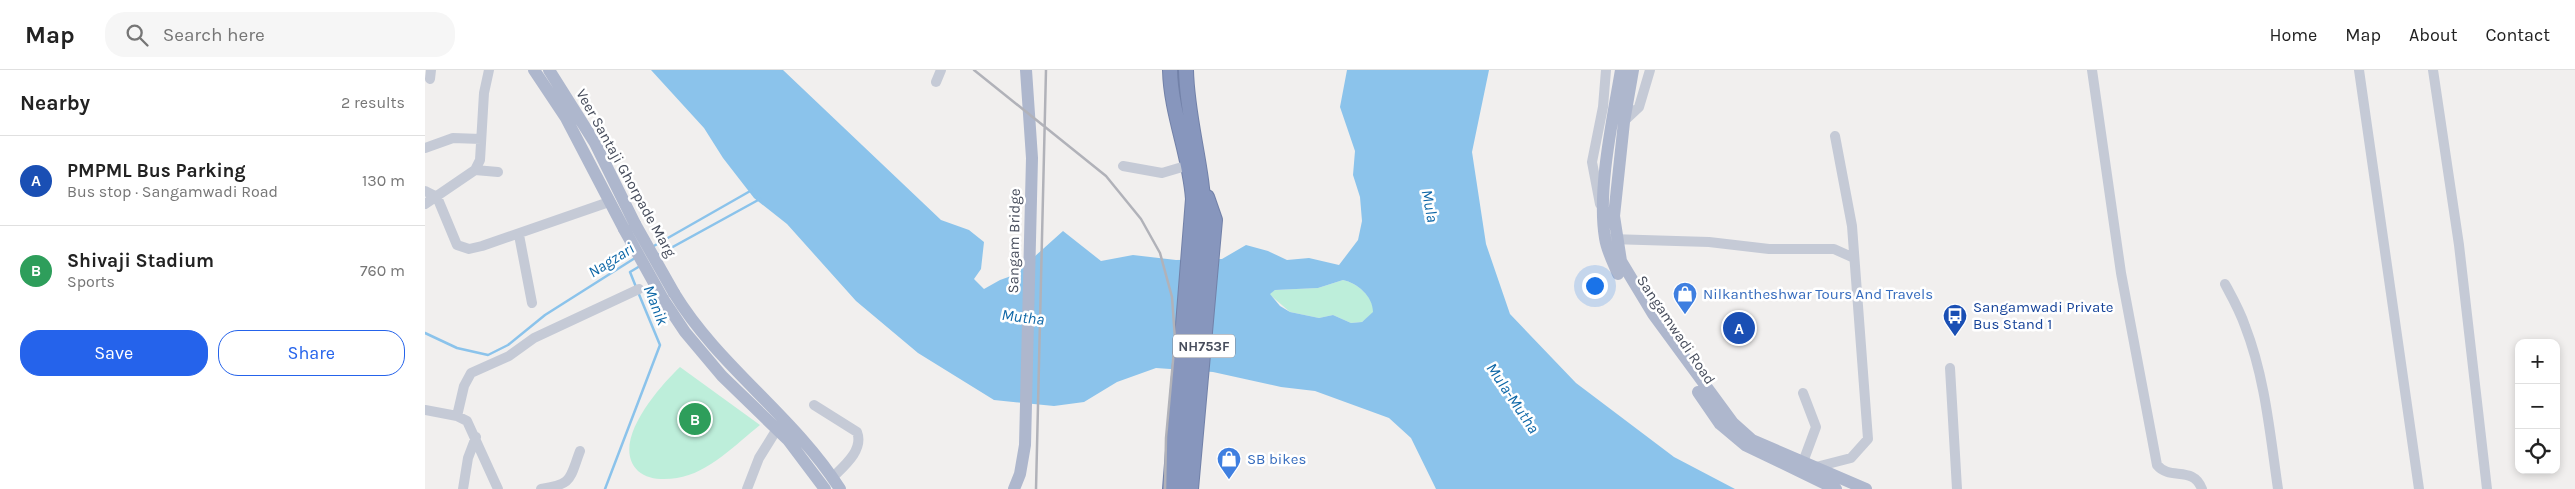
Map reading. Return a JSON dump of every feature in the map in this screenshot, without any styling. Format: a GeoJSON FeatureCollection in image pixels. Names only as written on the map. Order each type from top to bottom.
{"type":"FeatureCollection","features":[{"type":"Feature","properties":{"kind":"highway","name":"NH753F"},"geometry":{"type":"LineString","coordinates":[[1170,70],[1173,102],[1204,219],[1182,471],[1170,489]]}},
{"type":"Feature","properties":{"kind":"highway","name":"NH753F"},"geometry":{"type":"LineString","coordinates":[[1182,489],[1204,219],[1203,189],[1187,99],[1186,70]]}},
{"type":"Feature","properties":{"kind":"highway","name":"NH753F"},"geometry":{"type":"LineString","coordinates":[[1182,471],[1191,489]]}},
{"type":"Feature","properties":{"kind":"main road","name":"Veer Santaji Ghorpade Marg"},"geometry":{"type":"LineString","coordinates":[[534,70],[566,118],[609,202],[622,212]]}},
{"type":"Feature","properties":{"kind":"main road","name":"Veer Santaji Ghorpade Marg"},"geometry":{"type":"LineString","coordinates":[[549,70],[577,112],[622,212],[668,296],[707,348]]}},
{"type":"Feature","properties":{"kind":"main road","name":"Sangam Bridge"},"geometry":{"type":"LineString","coordinates":[[1015,489],[1020,474],[1025,445],[1032,158],[1026,70]]}},
{"type":"Feature","properties":{"kind":"main road"},"geometry":{"type":"LineString","coordinates":[[1618,120],[1621,70]]}},
{"type":"Feature","properties":{"kind":"main road"},"geometry":{"type":"LineString","coordinates":[[1618,120],[1633,70]]}},
{"type":"Feature","properties":{"kind":"main road","name":"Sangamwadi Road"},"geometry":{"type":"LineString","coordinates":[[1618,120],[1608,218],[1609,256],[1628,290],[1720,424],[1745,445],[1836,489]]}},
{"type":"Feature","properties":{"kind":"main road","name":"Sangamwadi Road"},"geometry":{"type":"LineString","coordinates":[[1610,239],[1640,293],[1707,391],[1733,423],[1752,440],[1866,489]]}},
{"type":"Feature","properties":{"kind":"main road"},"geometry":{"type":"LineString","coordinates":[[707,348],[722,376],[777,429],[825,489]]}},
{"type":"Feature","properties":{"kind":"main road"},"geometry":{"type":"LineString","coordinates":[[707,348],[731,368],[797,432],[839,489]]}},
{"type":"Feature","properties":{"kind":"street"},"geometry":{"type":"LineString","coordinates":[[425,204],[475,170],[480,160],[483,93],[489,70]]}},
{"type":"Feature","properties":{"kind":"street"},"geometry":{"type":"LineString","coordinates":[[936,82],[941,70]]}},
{"type":"Feature","properties":{"kind":"street"},"geometry":{"type":"LineString","coordinates":[[1606,70],[1603,107],[1592,162],[1608,218]]}},
{"type":"Feature","properties":{"kind":"street"},"geometry":{"type":"LineString","coordinates":[[1618,120],[1639,107],[1650,70]]}},
{"type":"Feature","properties":{"kind":"street"},"geometry":{"type":"LineString","coordinates":[[2092,70],[2121,273],[2157,465],[2161,470],[2191,476],[2198,480],[2202,489]]}},
{"type":"Feature","properties":{"kind":"street"},"geometry":{"type":"LineString","coordinates":[[2359,70],[2419,489]]}},
{"type":"Feature","properties":{"kind":"street"},"geometry":{"type":"LineString","coordinates":[[2433,70],[2460,255],[2487,489]]}},
{"type":"Feature","properties":{"kind":"street"},"geometry":{"type":"LineString","coordinates":[[1816,467],[1851,458],[1868,438],[1851,226],[1835,136]]}},
{"type":"Feature","properties":{"kind":"street"},"geometry":{"type":"LineString","coordinates":[[425,148],[453,138],[481,139]]}},
{"type":"Feature","properties":{"kind":"street"},"geometry":{"type":"LineString","coordinates":[[1123,166],[1162,173],[1189,164]]}},
{"type":"Feature","properties":{"kind":"street"},"geometry":{"type":"LineString","coordinates":[[475,170],[498,172]]}},
{"type":"Feature","properties":{"kind":"street"},"geometry":{"type":"LineString","coordinates":[[425,191],[437,197],[457,245],[463,248],[482,246],[609,202]]}},
{"type":"Feature","properties":{"kind":"street"},"geometry":{"type":"LineString","coordinates":[[519,234],[532,303]]}},
{"type":"Feature","properties":{"kind":"street"},"geometry":{"type":"LineString","coordinates":[[1610,239],[1709,242],[1776,250],[1834,249],[1854,258]]}},
{"type":"Feature","properties":{"kind":"street"},"geometry":{"type":"LineString","coordinates":[[2225,284],[2245,325],[2255,357],[2267,407],[2278,489]]}},
{"type":"Feature","properties":{"kind":"street"},"geometry":{"type":"LineString","coordinates":[[457,416],[464,386],[471,373],[509,356],[534,338],[636,291]]}},
{"type":"Feature","properties":{"kind":"street"},"geometry":{"type":"LineString","coordinates":[[1950,368],[1957,489]]}},
{"type":"Feature","properties":{"kind":"street"},"geometry":{"type":"LineString","coordinates":[[1803,393],[1816,427],[1803,462]]}},
{"type":"Feature","properties":{"kind":"street"},"geometry":{"type":"LineString","coordinates":[[814,404],[857,432],[859,438],[859,445],[852,456],[832,478]]}},
{"type":"Feature","properties":{"kind":"street"},"geometry":{"type":"LineString","coordinates":[[425,410],[457,416],[467,421],[476,437],[498,489]]}},
{"type":"Feature","properties":{"kind":"street"},"geometry":{"type":"LineString","coordinates":[[747,489],[759,458],[777,429]]}},
{"type":"Feature","properties":{"kind":"street"},"geometry":{"type":"LineString","coordinates":[[463,489],[468,458],[476,437]]}},
{"type":"Feature","properties":{"kind":"street"},"geometry":{"type":"LineString","coordinates":[[541,489],[563,485],[568,481],[580,451]]}},
{"type":"Feature","properties":{"kind":"green space"},"geometry":{"type":"Polygon","coordinates":[[[1343,280],[1359,287],[1371,301],[1374,312],[1362,322],[1351,323],[1333,315],[1319,318],[1290,312],[1269,294],[1275,290],[1318,288],[1343,280]]]}},
{"type":"Feature","properties":{"kind":"green space"},"geometry":{"type":"Polygon","coordinates":[[[680,367],[760,425],[721,457],[700,470],[677,478],[651,478],[638,471],[631,459],[630,446],[633,431],[650,401],[680,367]]]}},
{"type":"Feature","properties":{"kind":"water"},"geometry":{"type":"Polygon","coordinates":[[[651,70],[783,70],[941,220],[969,230],[984,242],[981,269],[974,279],[984,289],[1014,275],[1063,231],[1101,261],[1133,255],[1176,260],[1222,259],[1246,245],[1268,251],[1287,260],[1309,258],[1339,265],[1358,240],[1362,221],[1360,197],[1353,175],[1355,151],[1340,107],[1347,70],[1489,70],[1472,152],[1486,244],[1510,314],[1576,383],[1674,457],[1735,489],[1436,489],[1411,438],[1389,418],[1315,391],[1281,387],[1213,372],[1156,368],[1117,382],[1084,402],[1054,406],[994,400],[918,353],[856,301],[787,224],[754,198],[723,158],[704,128],[651,70]],[[1343,280],[1318,288],[1275,290],[1270,294],[1280,306],[1290,312],[1319,318],[1333,315],[1351,323],[1362,322],[1373,312],[1372,306],[1367,296],[1359,287],[1343,280]]]}},
{"type":"Feature","properties":{"kind":"waterway","name":"Nagzari"},"geometry":{"type":"LineString","coordinates":[[652,247],[752,190]]}},
{"type":"Feature","properties":{"kind":"waterway","name":"Manik"},"geometry":{"type":"LineString","coordinates":[[658,255],[760,199]]}},
{"type":"Feature","properties":{"kind":"waterway","name":"Nagzari"},"geometry":{"type":"LineString","coordinates":[[425,333],[457,348],[488,355],[508,345],[545,315],[635,258]]}},
{"type":"Feature","properties":{"kind":"waterway","name":"Manik"},"geometry":{"type":"LineString","coordinates":[[636,287],[630,272],[640,266]]}},
{"type":"Feature","properties":{"kind":"waterway","name":"Manik"},"geometry":{"type":"LineString","coordinates":[[605,489],[660,345],[638,292]]}},
{"type":"Feature","properties":{"kind":"railway"},"geometry":{"type":"LineString","coordinates":[[974,70],[1106,176],[1141,219],[1160,253],[1172,297],[1175,339],[1166,438],[1165,489]]}},
{"type":"Feature","properties":{"kind":"railway"},"geometry":{"type":"LineString","coordinates":[[1036,489],[1046,70]]}},
{"type":"Feature","properties":{"kind":"place","name":"Nilkantheshwar Tours And Travels"},"geometry":{"type":"Point","coordinates":[1685,315]}},
{"type":"Feature","properties":{"kind":"place","name":"PMPML Bus Parking"},"geometry":{"type":"Point","coordinates":[1739,328]}},
{"type":"Feature","properties":{"kind":"place","name":"Sangamwadi Private Bus Stand 1"},"geometry":{"type":"Point","coordinates":[1955,337]}},
{"type":"Feature","properties":{"kind":"place","name":"Shivaji Stadium"},"geometry":{"type":"Point","coordinates":[695,419]}},
{"type":"Feature","properties":{"kind":"place","name":"SB bikes"},"geometry":{"type":"Point","coordinates":[1229,480]}},
{"type":"Feature","properties":{"kind":"water label","name":"Mula"},"geometry":{"type":"Point","coordinates":[1430,206]}},
{"type":"Feature","properties":{"kind":"water label","name":"Mutha"},"geometry":{"type":"Point","coordinates":[1023,317]}},
{"type":"Feature","properties":{"kind":"water label","name":"Mula-Mutha"},"geometry":{"type":"Point","coordinates":[1513,398]}}]}
